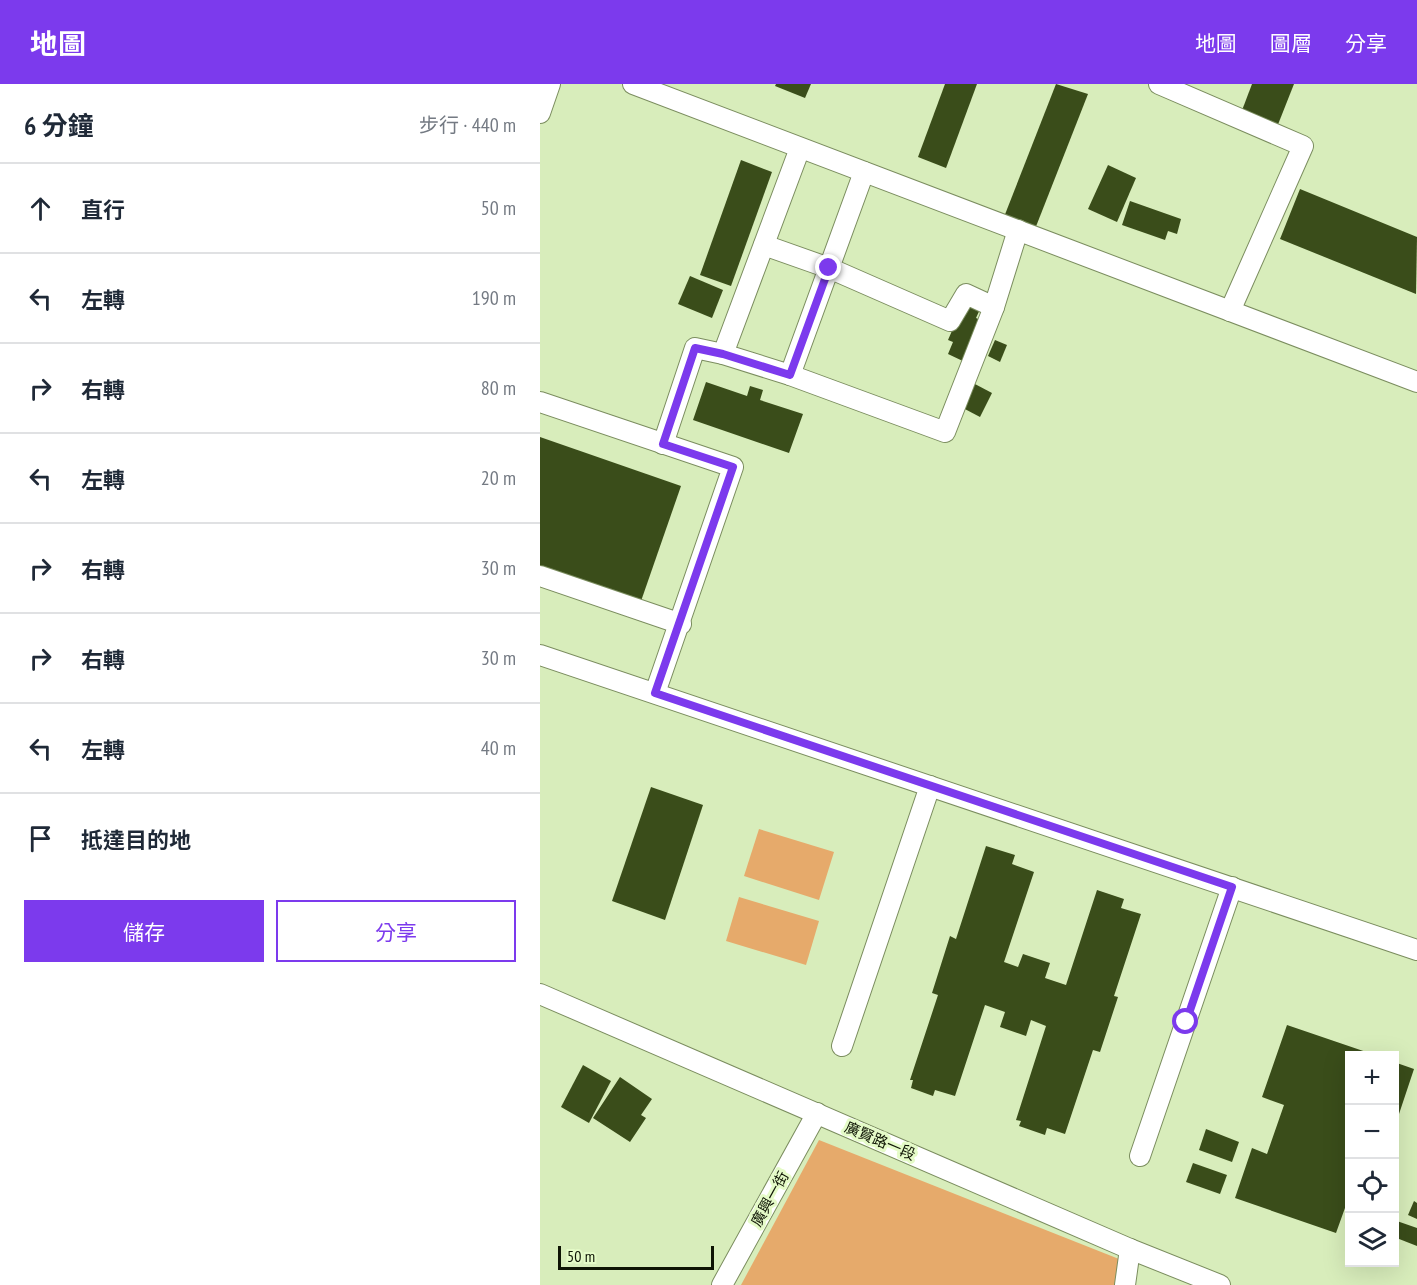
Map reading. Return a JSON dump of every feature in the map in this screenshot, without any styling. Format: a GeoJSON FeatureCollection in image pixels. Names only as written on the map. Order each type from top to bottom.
{"type":"FeatureCollection","features":[{"type":"Feature","properties":{"kind":"street"},"geometry":{"type":"LineString","coordinates":[[540,114],[550,84]]}},
{"type":"Feature","properties":{"kind":"street"},"geometry":{"type":"LineString","coordinates":[[633,84],[1417,382]]}},
{"type":"Feature","properties":{"kind":"street"},"geometry":{"type":"LineString","coordinates":[[1159,84],[1303,146],[1230,311]]}},
{"type":"Feature","properties":{"kind":"street"},"geometry":{"type":"LineString","coordinates":[[723,354],[800,148]]}},
{"type":"Feature","properties":{"kind":"street"},"geometry":{"type":"LineString","coordinates":[[790,375],[864,172]]}},
{"type":"Feature","properties":{"kind":"street"},"geometry":{"type":"LineString","coordinates":[[663,444],[695,348],[723,354],[790,375],[945,432],[994,307],[1018,230]]}},
{"type":"Feature","properties":{"kind":"street"},"geometry":{"type":"LineString","coordinates":[[764,245],[829,268],[950,321],[966,294],[994,307]]}},
{"type":"Feature","properties":{"kind":"street"},"geometry":{"type":"LineString","coordinates":[[540,402],[733,467],[681,624],[655,693]]}},
{"type":"Feature","properties":{"kind":"street"},"geometry":{"type":"LineString","coordinates":[[540,576],[681,624]]}},
{"type":"Feature","properties":{"kind":"street"},"geometry":{"type":"LineString","coordinates":[[540,655],[1417,950]]}},
{"type":"Feature","properties":{"kind":"street"},"geometry":{"type":"LineString","coordinates":[[842,1046],[930,786]]}},
{"type":"Feature","properties":{"kind":"street"},"geometry":{"type":"LineString","coordinates":[[1140,1156],[1232,887]]}},
{"type":"Feature","properties":{"kind":"street","name":"廣賢路一段"},"geometry":{"type":"LineString","coordinates":[[540,994],[1130,1249],[1220,1285]]}},
{"type":"Feature","properties":{"kind":"street","name":"廣興一街"},"geometry":{"type":"LineString","coordinates":[[722,1285],[817,1113]]}},
{"type":"Feature","properties":{"kind":"street"},"geometry":{"type":"LineString","coordinates":[[1125,1285],[1130,1249]]}},
{"type":"Feature","properties":{"kind":"shaded area"},"geometry":{"type":"Polygon","coordinates":[[[759,829],[834,852],[819,900],[744,876],[759,829]]]}},
{"type":"Feature","properties":{"kind":"shaded area"},"geometry":{"type":"Polygon","coordinates":[[[739,897],[819,921],[806,965],[726,941],[739,897]]]}},
{"type":"Feature","properties":{"kind":"shaded area"},"geometry":{"type":"Polygon","coordinates":[[[819,1140],[1119,1259],[1117,1285],[741,1285],[819,1140]]]}},
{"type":"Feature","properties":{"kind":"building"},"geometry":{"type":"Polygon","coordinates":[[[776,84],[811,84],[805,98],[775,86],[776,84]]]}},
{"type":"Feature","properties":{"kind":"building"},"geometry":{"type":"Polygon","coordinates":[[[945,84],[977,84],[946,168],[918,157],[945,84]]]}},
{"type":"Feature","properties":{"kind":"building"},"geometry":{"type":"Polygon","coordinates":[[[1056,84],[1088,94],[1035,229],[1004,217],[1056,84]]]}},
{"type":"Feature","properties":{"kind":"building"},"geometry":{"type":"Polygon","coordinates":[[[1252,84],[1294,84],[1277,127],[1241,113],[1252,84]]]}},
{"type":"Feature","properties":{"kind":"building"},"geometry":{"type":"Polygon","coordinates":[[[741,160],[772,172],[731,286],[700,275],[741,160]]]}},
{"type":"Feature","properties":{"kind":"building"},"geometry":{"type":"Polygon","coordinates":[[[1108,165],[1136,178],[1117,222],[1088,209],[1108,165]]]}},
{"type":"Feature","properties":{"kind":"building"},"geometry":{"type":"Polygon","coordinates":[[[1300,189],[1417,237],[1416,294],[1280,239],[1300,189]]]}},
{"type":"Feature","properties":{"kind":"building"},"geometry":{"type":"Polygon","coordinates":[[[1130,201],[1181,219],[1177,234],[1168,231],[1165,240],[1122,225],[1130,201]]]}},
{"type":"Feature","properties":{"kind":"building"},"geometry":{"type":"Polygon","coordinates":[[[690,276],[723,290],[712,318],[678,304],[690,276]]]}},
{"type":"Feature","properties":{"kind":"building"},"geometry":{"type":"Polygon","coordinates":[[[971,300],[982,305],[976,318],[985,322],[967,363],[948,354],[953,342],[948,340],[961,310],[971,300]]]}},
{"type":"Feature","properties":{"kind":"building"},"geometry":{"type":"Polygon","coordinates":[[[995,340],[1007,345],[1000,362],[988,356],[995,340]]]}},
{"type":"Feature","properties":{"kind":"building"},"geometry":{"type":"Polygon","coordinates":[[[706,382],[747,396],[750,386],[763,390],[760,400],[803,414],[789,453],[693,420],[706,382]]]}},
{"type":"Feature","properties":{"kind":"building"},"geometry":{"type":"Polygon","coordinates":[[[973,383],[992,393],[980,417],[961,407],[973,383]]]}},
{"type":"Feature","properties":{"kind":"building"},"geometry":{"type":"Polygon","coordinates":[[[540,437],[681,486],[640,604],[540,569],[540,437]]]}},
{"type":"Feature","properties":{"kind":"building"},"geometry":{"type":"Polygon","coordinates":[[[651,787],[703,805],[665,920],[612,901],[651,787]]]}},
{"type":"Feature","properties":{"kind":"building"},"geometry":{"type":"Polygon","coordinates":[[[986,846],[1015,855],[1012,864],[1034,872],[1004,962],[1018,967],[1023,954],[1050,963],[1045,978],[1066,985],[1097,890],[1124,899],[1121,908],[1141,914],[1114,996],[1118,997],[1100,1052],[1093,1050],[1065,1134],[1047,1128],[1045,1135],[1019,1126],[1021,1121],[1016,1120],[1046,1026],[1031,1020],[1026,1036],[1000,1027],[1005,1012],[985,1005],[955,1096],[935,1090],[933,1096],[911,1088],[913,1080],[910,1080],[938,995],[932,993],[950,936],[956,939],[986,846]]]}},
{"type":"Feature","properties":{"kind":"building"},"geometry":{"type":"Polygon","coordinates":[[[1287,1025],[1363,1051],[1345,1051],[1345,1208],[1336,1233],[1235,1198],[1252,1148],[1267,1154],[1284,1105],[1262,1097],[1287,1025]]]}},
{"type":"Feature","properties":{"kind":"building"},"geometry":{"type":"Polygon","coordinates":[[[1399,1064],[1414,1069],[1399,1114],[1399,1064]]]}},
{"type":"Feature","properties":{"kind":"building"},"geometry":{"type":"Polygon","coordinates":[[[583,1065],[611,1081],[589,1123],[561,1107],[583,1065]]]}},
{"type":"Feature","properties":{"kind":"building"},"geometry":{"type":"Polygon","coordinates":[[[620,1077],[652,1099],[641,1115],[646,1118],[630,1142],[593,1118],[620,1077]]]}},
{"type":"Feature","properties":{"kind":"building"},"geometry":{"type":"Polygon","coordinates":[[[1206,1129],[1239,1142],[1232,1162],[1199,1150],[1206,1129]]]}},
{"type":"Feature","properties":{"kind":"building"},"geometry":{"type":"Polygon","coordinates":[[[1193,1163],[1227,1175],[1220,1194],[1186,1182],[1193,1163]]]}},
{"type":"Feature","properties":{"kind":"building"},"geometry":{"type":"Polygon","coordinates":[[[1414,1201],[1417,1203],[1417,1219],[1408,1215],[1414,1201]]]}},
{"type":"Feature","properties":{"kind":"building"},"geometry":{"type":"Polygon","coordinates":[[[1399,1222],[1417,1228],[1417,1246],[1399,1239],[1399,1222]]]}},
{"type":"Feature","properties":{"kind":"route"},"geometry":{"type":"LineString","coordinates":[[829,268],[790,375],[723,354],[695,348],[663,444],[733,467],[681,624],[655,693],[1232,887],[1186,1022]]}}]}
